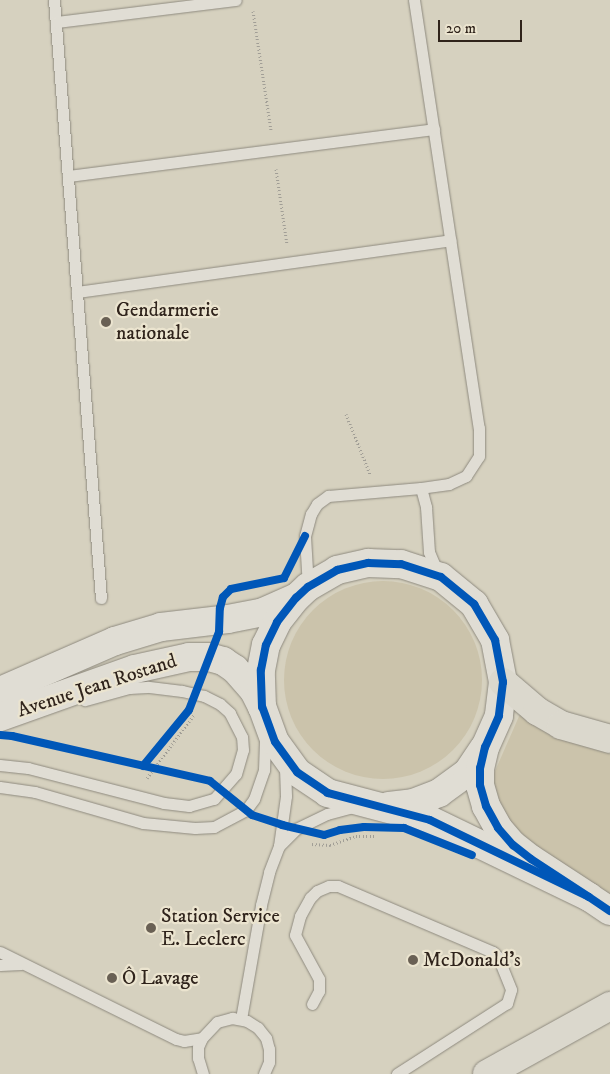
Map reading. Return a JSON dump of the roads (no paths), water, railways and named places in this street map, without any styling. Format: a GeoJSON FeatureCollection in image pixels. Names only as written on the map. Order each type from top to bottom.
{"type":"FeatureCollection","features":[{"type":"Feature","properties":{"kind":"highway"},"geometry":{"type":"LineString","coordinates":[[503,682],[537,711],[561,724],[610,739]]}},
{"type":"Feature","properties":{"kind":"highway"},"geometry":{"type":"LineString","coordinates":[[487,1074],[610,1006]]}},
{"type":"Feature","properties":{"kind":"street"},"geometry":{"type":"LineString","coordinates":[[368,563],[401,564],[441,577],[474,604],[495,640],[503,682],[498,716],[485,747],[480,768],[480,785],[486,806],[498,828],[513,845],[599,904],[430,820],[368,813],[328,793],[298,772],[275,742],[262,707],[261,670],[266,645],[277,622],[302,592],[336,570],[368,563]]}},
{"type":"Feature","properties":{"kind":"street","name":"Avenue Jean Rostand"},"geometry":{"type":"LineString","coordinates":[[0,691],[115,642],[161,627],[228,619],[263,612],[302,592]]}},
{"type":"Feature","properties":{"kind":"street","name":"Avenue Jean Rostand"},"geometry":{"type":"LineString","coordinates":[[0,718],[135,669],[189,657],[210,657],[223,661],[234,669],[254,691],[262,707]]}},
{"type":"Feature","properties":{"kind":"street"},"geometry":{"type":"LineString","coordinates":[[368,813],[413,803],[439,793],[468,773],[485,747]]}},
{"type":"Feature","properties":{"kind":"lane"},"geometry":{"type":"LineString","coordinates":[[54,0],[101,598]]}},
{"type":"Feature","properties":{"kind":"lane"},"geometry":{"type":"LineString","coordinates":[[56,22],[236,0]]}},
{"type":"Feature","properties":{"kind":"lane"},"geometry":{"type":"LineString","coordinates":[[302,592],[305,536],[316,504],[328,496],[449,484],[466,476],[479,456],[479,428],[414,0]]}},
{"type":"Feature","properties":{"kind":"lane"},"geometry":{"type":"LineString","coordinates":[[68,176],[434,129]]}},
{"type":"Feature","properties":{"kind":"lane"},"geometry":{"type":"LineString","coordinates":[[77,292],[450,240]]}},
{"type":"Feature","properties":{"kind":"lane"},"geometry":{"type":"LineString","coordinates":[[421,488],[426,507],[429,552],[441,577]]}},
{"type":"Feature","properties":{"kind":"lane"},"geometry":{"type":"LineString","coordinates":[[0,718],[129,688],[147,686],[196,694],[220,704],[237,725],[242,737],[243,750],[236,774],[214,799],[189,806],[176,806],[28,768],[0,765]]}},
{"type":"Feature","properties":{"kind":"lane"},"geometry":{"type":"LineString","coordinates":[[0,787],[35,792],[143,823],[195,828],[214,827],[246,810],[260,786],[266,752],[262,707]]}},
{"type":"Feature","properties":{"kind":"lane"},"geometry":{"type":"LineString","coordinates":[[240,1019],[261,905],[269,872],[279,846],[286,796],[285,756]]}},
{"type":"Feature","properties":{"kind":"lane"},"geometry":{"type":"LineString","coordinates":[[279,846],[296,828],[327,814],[368,813]]}},
{"type":"Feature","properties":{"kind":"lane"},"geometry":{"type":"LineString","coordinates":[[312,1004],[319,991],[319,979],[295,935],[300,916],[310,898],[317,891],[329,886],[338,886],[493,952],[498,957],[511,990],[507,1003],[397,1074]]}},
{"type":"Feature","properties":{"kind":"lane"},"geometry":{"type":"LineString","coordinates":[[0,952],[176,1039],[184,1041],[202,1038]]}},
{"type":"Feature","properties":{"kind":"lane"},"geometry":{"type":"LineString","coordinates":[[0,964],[24,964]]}},
{"type":"Feature","properties":{"kind":"lane"},"geometry":{"type":"LineString","coordinates":[[203,1074],[198,1058],[198,1047],[202,1038],[217,1022],[232,1018],[240,1019],[258,1028],[266,1038],[269,1062],[264,1074]]}},
{"type":"Feature","properties":{"kind":"place","name":"Gendarmerie nationale"},"geometry":{"type":"Point","coordinates":[106,322]}},
{"type":"Feature","properties":{"kind":"place","name":"Station Service E. Leclerc"},"geometry":{"type":"Point","coordinates":[151,928]}},
{"type":"Feature","properties":{"kind":"place","name":"McDonald's"},"geometry":{"type":"Point","coordinates":[413,960]}},
{"type":"Feature","properties":{"kind":"place","name":"Ô Lavage"},"geometry":{"type":"Point","coordinates":[112,978]}}]}
